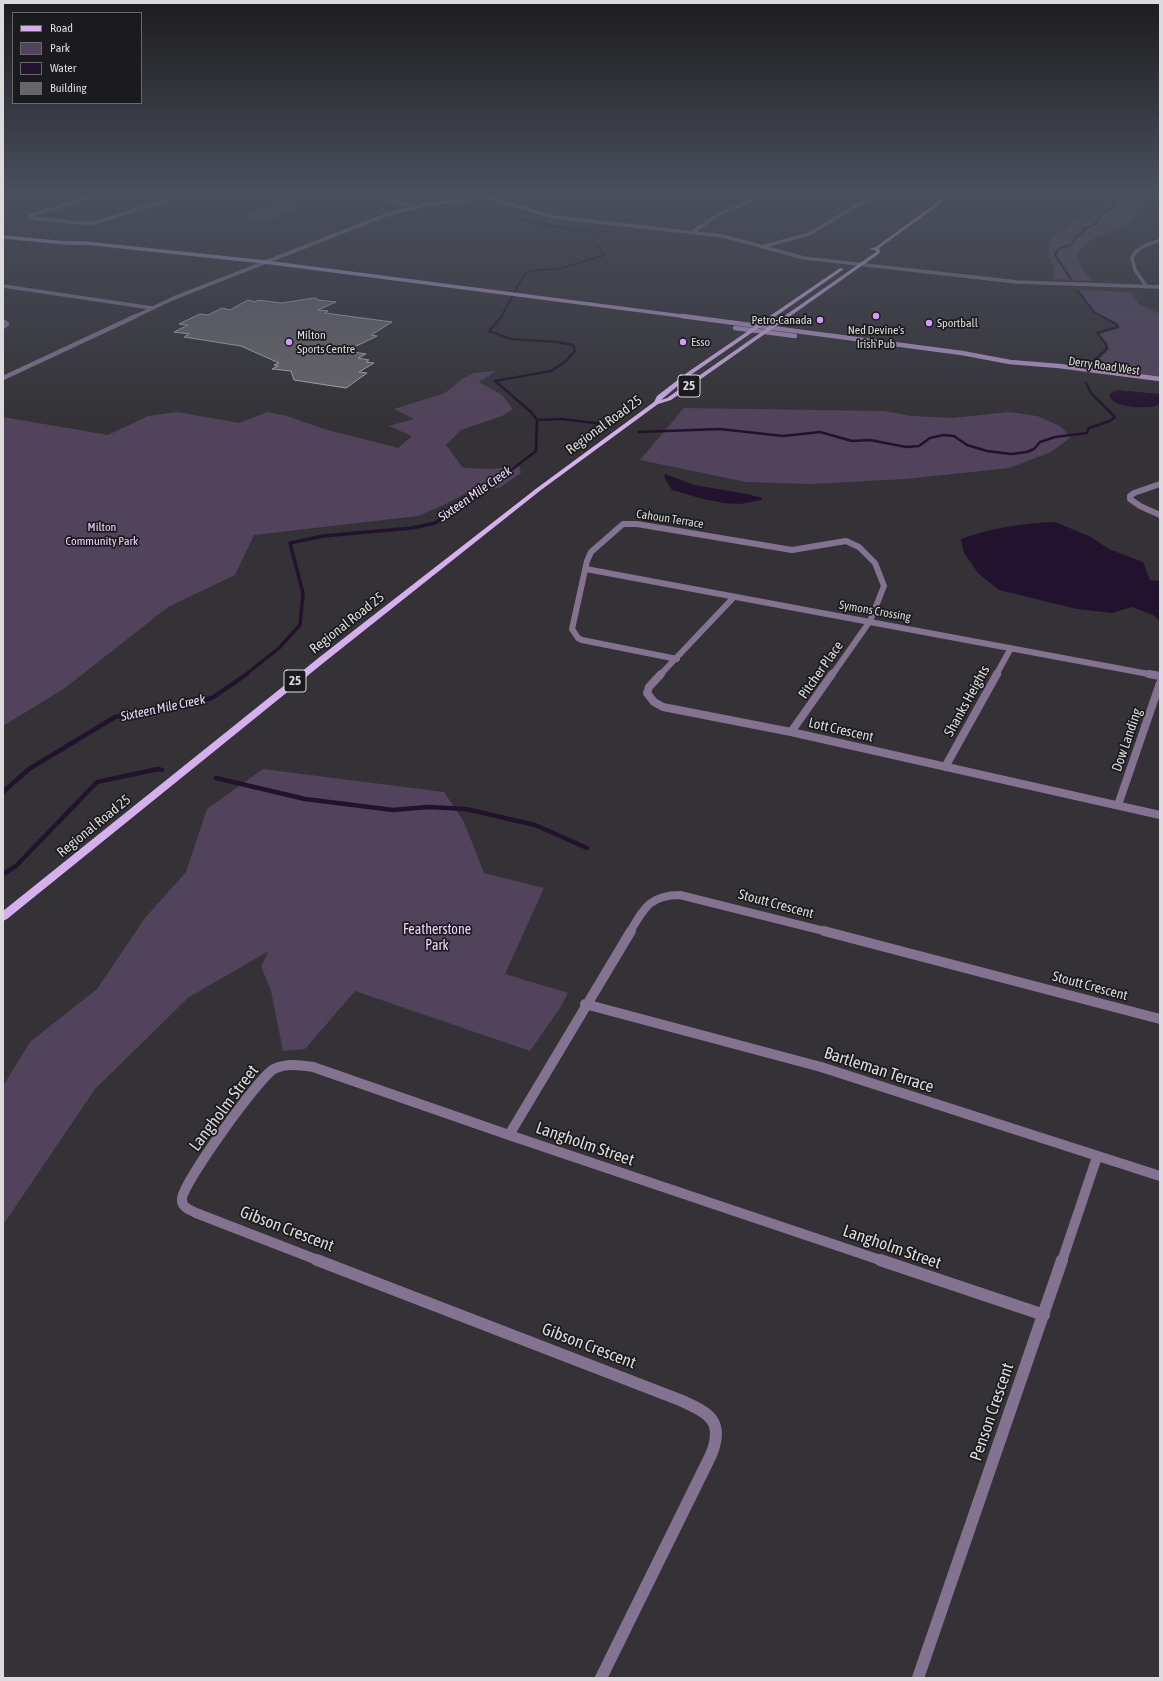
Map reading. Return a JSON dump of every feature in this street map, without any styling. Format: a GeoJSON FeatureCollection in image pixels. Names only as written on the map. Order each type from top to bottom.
{"type":"FeatureCollection","features":[{"type":"Feature","properties":{"kind":"main road","name":"Derry Road West"},"geometry":{"type":"LineString","coordinates":[[300,271],[485,294],[961,357],[978,356]]}},
{"type":"Feature","properties":{"kind":"main road","name":"Derry Road West"},"geometry":{"type":"LineString","coordinates":[[341,271],[772,327],[1047,366],[1059,366],[1160,378]]}},
{"type":"Feature","properties":{"kind":"main road"},"geometry":{"type":"LineString","coordinates":[[759,326],[839,271]]}},
{"type":"Feature","properties":{"kind":"main road","name":"Regional Road 25"},"geometry":{"type":"LineString","coordinates":[[3,917],[342,644],[538,489],[656,403],[669,399],[679,393],[851,271]]}},
{"type":"Feature","properties":{"kind":"main road","name":"25"},"geometry":{"type":"LineString","coordinates":[[752,330],[759,326]]}},
{"type":"Feature","properties":{"kind":"main road","name":"Regional Road 25"},"geometry":{"type":"LineString","coordinates":[[656,403],[659,397],[690,373],[752,330]]}},
{"type":"Feature","properties":{"kind":"main road","name":"Derry Road West"},"geometry":{"type":"LineString","coordinates":[[1047,366],[1056,370],[1160,384]]}},
{"type":"Feature","properties":{"kind":"street"},"geometry":{"type":"LineString","coordinates":[[3,378],[152,308],[241,271]]}},
{"type":"Feature","properties":{"kind":"street"},"geometry":{"type":"LineString","coordinates":[[920,271],[1017,282],[1160,287]]}},
{"type":"Feature","properties":{"kind":"street"},"geometry":{"type":"LineString","coordinates":[[1136,271],[1147,287]]}},
{"type":"Feature","properties":{"kind":"street"},"geometry":{"type":"LineString","coordinates":[[3,286],[152,308]]}},
{"type":"Feature","properties":{"kind":"street"},"geometry":{"type":"LineString","coordinates":[[3,321],[7,324],[3,327]]}},
{"type":"Feature","properties":{"kind":"street"},"geometry":{"type":"LineString","coordinates":[[1160,484],[1134,493],[1130,496],[1130,499],[1140,506],[1160,515]]}},
{"type":"Feature","properties":{"kind":"street","name":"Cahoun Terrace"},"geometry":{"type":"LineString","coordinates":[[677,659],[582,640],[578,638],[572,629],[572,623],[587,561],[591,552],[618,528],[626,524],[637,524],[792,550],[846,542],[859,547],[875,563],[884,586],[870,621]]}},
{"type":"Feature","properties":{"kind":"street","name":"Symons Crossing"},"geometry":{"type":"LineString","coordinates":[[586,569],[1160,676]]}},
{"type":"Feature","properties":{"kind":"street","name":"Lott Crescent"},"geometry":{"type":"LineString","coordinates":[[734,597],[649,687],[647,693],[654,703],[663,707],[791,732],[1160,815]]}},
{"type":"Feature","properties":{"kind":"street","name":"Pitcher Place"},"geometry":{"type":"LineString","coordinates":[[791,732],[870,621]]}},
{"type":"Feature","properties":{"kind":"street","name":"Shanks Heights"},"geometry":{"type":"LineString","coordinates":[[945,767],[1011,648]]}},
{"type":"Feature","properties":{"kind":"street","name":"Dow Landing"},"geometry":{"type":"LineString","coordinates":[[1118,806],[1160,683]]}},
{"type":"Feature","properties":{"kind":"street","name":"Stoutt Crescent"},"geometry":{"type":"LineString","coordinates":[[509,1135],[646,905],[656,899],[674,894],[686,894],[1160,1019]]}},
{"type":"Feature","properties":{"kind":"street","name":"Bartleman Terrace"},"geometry":{"type":"LineString","coordinates":[[586,1004],[821,1067],[1160,1176]]}},
{"type":"Feature","properties":{"kind":"street","name":"Langholm Street"},"geometry":{"type":"LineString","coordinates":[[184,1206],[182,1198],[188,1184],[260,1082],[268,1073],[279,1067],[290,1064],[313,1067],[509,1135],[1044,1315]]}},
{"type":"Feature","properties":{"kind":"street","name":"Penson Crescent"},"geometry":{"type":"LineString","coordinates":[[918,1678],[1044,1315],[1097,1157]]}},
{"type":"Feature","properties":{"kind":"street","name":"Gibson Crescent"},"geometry":{"type":"LineString","coordinates":[[184,1206],[196,1213],[680,1400],[701,1409],[713,1420],[717,1436],[711,1455],[601,1678]]}},
{"type":"Feature","properties":{"kind":"green space"},"geometry":{"type":"Polygon","coordinates":[[[1053,271],[1085,271],[1092,281],[1054,279],[1053,271]]]}},
{"type":"Feature","properties":{"kind":"green space"},"geometry":{"type":"Polygon","coordinates":[[[1078,290],[1131,292],[1139,304],[1160,314],[1160,379],[1088,370],[1094,361],[1107,349],[1106,344],[1097,333],[1118,326],[1094,312],[1078,290]]]}},
{"type":"Feature","properties":{"kind":"green space","name":"Milton Community Park"},"geometry":{"type":"Polygon","coordinates":[[[496,371],[479,382],[502,395],[513,409],[502,416],[461,430],[446,445],[463,468],[493,469],[519,466],[521,473],[499,488],[470,491],[446,504],[418,516],[254,535],[235,575],[168,607],[65,688],[3,726],[3,417],[108,435],[148,416],[177,412],[239,423],[268,412],[287,416],[324,429],[398,448],[412,436],[389,426],[414,419],[394,409],[445,393],[462,379],[474,373],[496,371]]]}},
{"type":"Feature","properties":{"kind":"green space"},"geometry":{"type":"Polygon","coordinates":[[[684,408],[884,411],[912,416],[951,418],[1010,412],[1037,416],[1060,426],[1071,437],[1051,452],[1009,468],[906,479],[811,484],[746,482],[640,460],[684,408]]]}},
{"type":"Feature","properties":{"kind":"green space","name":"Featherstone Park"},"geometry":{"type":"Polygon","coordinates":[[[263,769],[444,792],[464,822],[484,873],[544,888],[505,974],[568,993],[560,1008],[530,1051],[355,991],[305,1049],[283,1051],[271,991],[261,966],[269,951],[189,997],[95,1089],[3,1225],[3,1086],[30,1042],[97,989],[145,918],[186,872],[207,809],[263,769]]]}},
{"type":"Feature","properties":{"kind":"water"},"geometry":{"type":"Polygon","coordinates":[[[1117,390],[1160,394],[1160,404],[1151,407],[1144,407],[1118,404],[1112,400],[1109,394],[1117,390]]]}},
{"type":"Feature","properties":{"kind":"water"},"geometry":{"type":"Polygon","coordinates":[[[665,474],[694,485],[762,498],[761,500],[740,504],[703,499],[672,490],[664,477],[665,474]]]}},
{"type":"Feature","properties":{"kind":"water"},"geometry":{"type":"Polygon","coordinates":[[[1055,522],[1091,537],[1109,549],[1143,562],[1150,580],[1160,581],[1160,621],[1153,615],[1132,607],[1112,613],[1077,609],[999,590],[978,573],[964,553],[961,539],[1007,527],[1055,522]]]}},
{"type":"Feature","properties":{"kind":"building","name":"Milton Sports Centre"},"geometry":{"type":"Polygon","coordinates":[[[316,298],[318,300],[336,302],[318,310],[328,311],[325,313],[392,322],[371,335],[377,336],[346,351],[366,354],[358,358],[369,360],[366,362],[374,363],[359,372],[367,373],[346,388],[294,380],[291,371],[272,369],[278,366],[274,365],[279,363],[241,346],[184,337],[189,334],[174,332],[188,325],[179,324],[200,314],[208,315],[222,308],[230,310],[248,300],[255,302],[258,300],[281,303],[316,298]]]}},
{"type":"Feature","properties":{"kind":"waterway","name":"Sixteen Mile Creek"},"geometry":{"type":"LineString","coordinates":[[501,317],[525,273],[531,271]]}},
{"type":"Feature","properties":{"kind":"waterway"},"geometry":{"type":"LineString","coordinates":[[1066,271],[1071,279]]}},
{"type":"Feature","properties":{"kind":"waterway"},"geometry":{"type":"LineString","coordinates":[[1079,292],[1094,312],[1103,317]]}},
{"type":"Feature","properties":{"kind":"waterway","name":"Sixteen Mile Creek"},"geometry":{"type":"LineString","coordinates":[[502,316],[489,331],[511,339],[557,342],[573,345],[575,351],[565,362],[551,371],[495,381],[531,412],[537,420]]}},
{"type":"Feature","properties":{"kind":"waterway"},"geometry":{"type":"LineString","coordinates":[[1094,361],[1107,349],[1106,344],[1097,333],[1118,327],[1116,324],[1101,316]]}},
{"type":"Feature","properties":{"kind":"waterway"},"geometry":{"type":"LineString","coordinates":[[639,432],[720,429],[783,436],[820,432],[852,441],[870,440],[906,447],[919,446],[930,438],[943,435],[954,436],[967,445],[987,451],[1011,454],[1027,452],[1034,449],[1040,442],[1055,437],[1087,433],[1089,428],[1110,421],[1115,417],[1091,393],[1086,383]]}},
{"type":"Feature","properties":{"kind":"waterway"},"geometry":{"type":"LineString","coordinates":[[537,420],[561,419],[604,424]]}},
{"type":"Feature","properties":{"kind":"waterway","name":"Sixteen Mile Creek"},"geometry":{"type":"LineString","coordinates":[[506,474],[536,451],[537,420]]}},
{"type":"Feature","properties":{"kind":"waterway","name":"Sixteen Mile Creek"},"geometry":{"type":"LineString","coordinates":[[245,675],[279,648],[300,625],[303,593],[290,543],[323,536],[412,528],[435,523],[478,495],[507,473]]}},
{"type":"Feature","properties":{"kind":"waterway","name":"Sixteen Mile Creek"},"geometry":{"type":"LineString","coordinates":[[3,792],[29,769],[115,717],[143,713],[212,698],[247,674]]}},
{"type":"Feature","properties":{"kind":"waterway"},"geometry":{"type":"LineString","coordinates":[[3,874],[16,866],[97,782],[158,769],[162,770]]}},
{"type":"Feature","properties":{"kind":"waterway"},"geometry":{"type":"LineString","coordinates":[[216,778],[305,799],[393,810],[428,807],[466,809],[535,825],[587,848]]}},
{"type":"Feature","properties":{"kind":"place","name":"Ned Devine's Irish Pub"},"geometry":{"type":"Point","coordinates":[876,316]}},
{"type":"Feature","properties":{"kind":"place","name":"Petro-Canada"},"geometry":{"type":"Point","coordinates":[820,320]}},
{"type":"Feature","properties":{"kind":"place","name":"Sportball"},"geometry":{"type":"Point","coordinates":[929,323]}},
{"type":"Feature","properties":{"kind":"place","name":"Milton Sports Centre"},"geometry":{"type":"Point","coordinates":[289,342]}},
{"type":"Feature","properties":{"kind":"place","name":"Esso"},"geometry":{"type":"Point","coordinates":[683,342]}}]}
